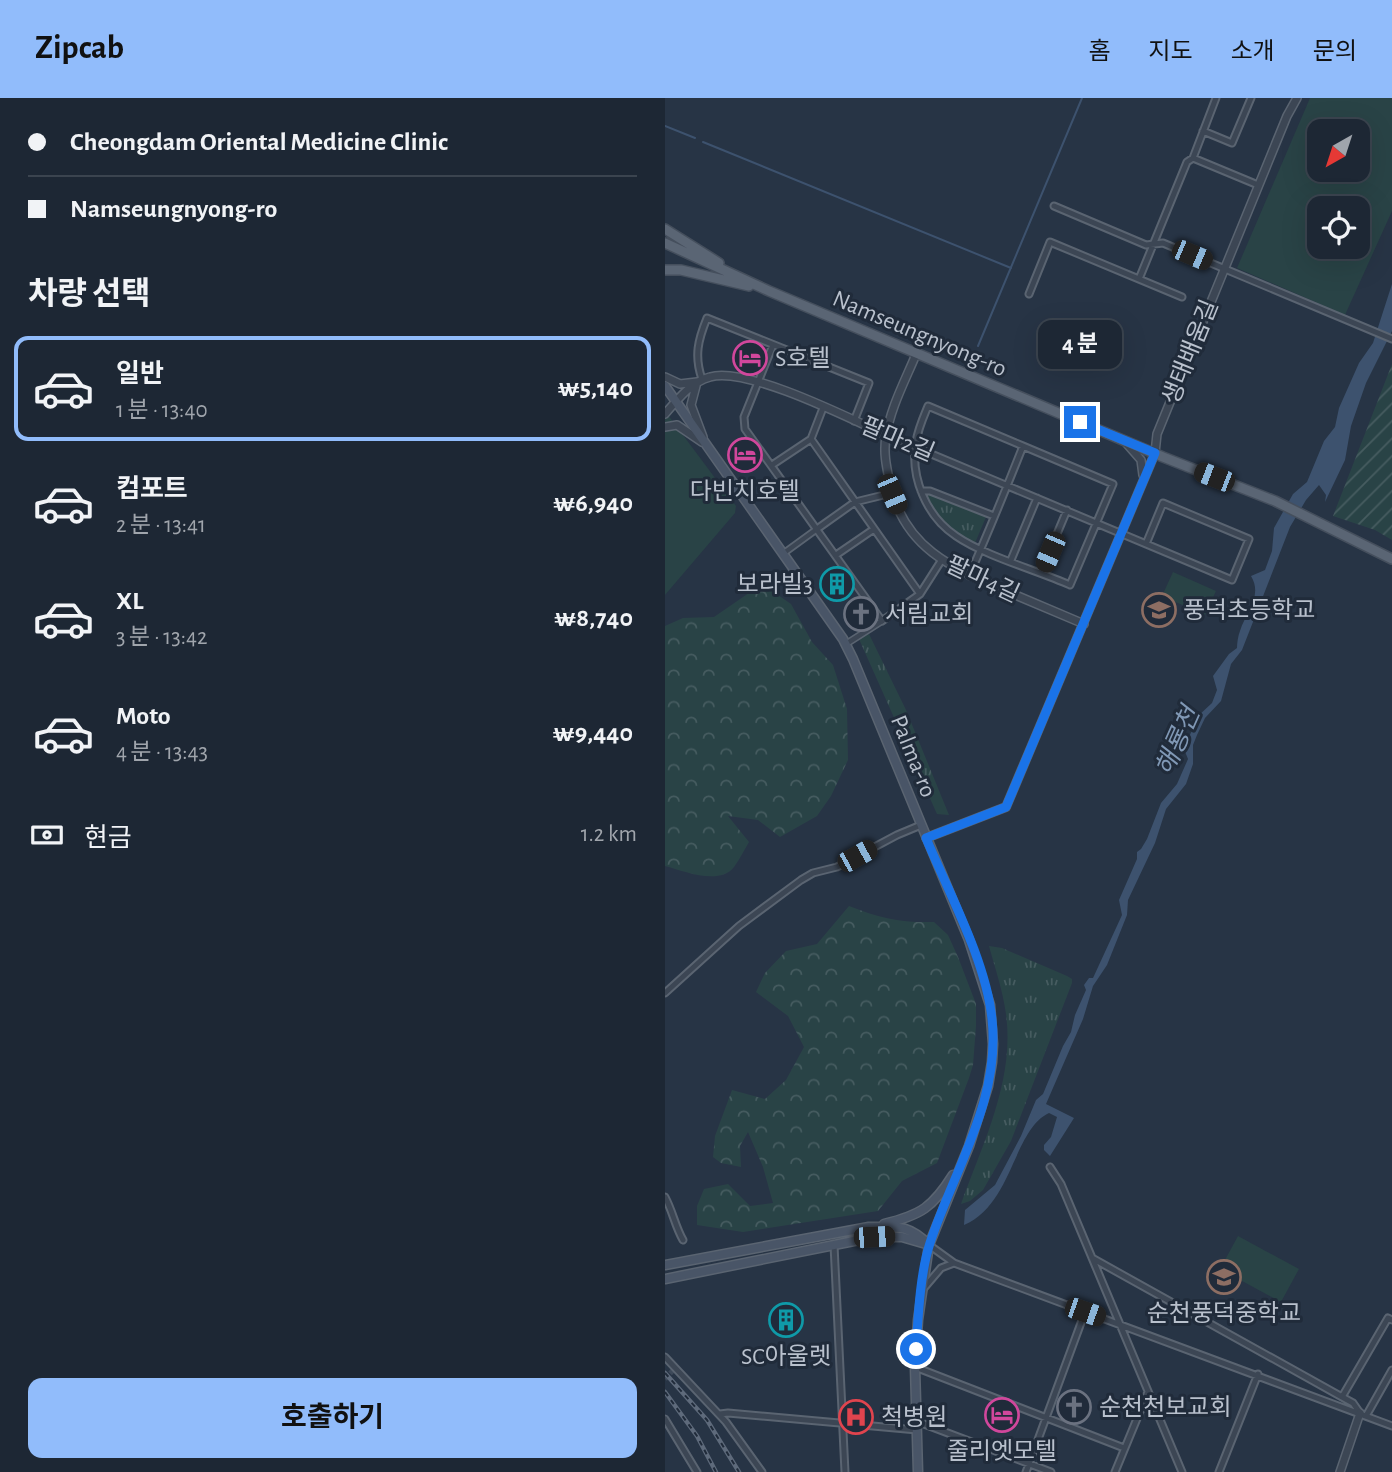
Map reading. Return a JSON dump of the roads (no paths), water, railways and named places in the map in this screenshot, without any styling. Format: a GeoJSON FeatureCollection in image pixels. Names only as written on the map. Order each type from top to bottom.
{"type":"FeatureCollection","features":[{"type":"Feature","properties":{"kind":"main road"},"geometry":{"type":"LineString","coordinates":[[665,229],[769,291]]}},
{"type":"Feature","properties":{"kind":"main road","name":"Namseungnyong-ro"},"geometry":{"type":"LineString","coordinates":[[665,243],[769,291],[1124,441],[1275,501],[1392,559]]}},
{"type":"Feature","properties":{"kind":"main road"},"geometry":{"type":"LineString","coordinates":[[665,270],[681,270],[769,291]]}},
{"type":"Feature","properties":{"kind":"main road","name":"Palma-ro"},"geometry":{"type":"LineString","coordinates":[[665,386],[846,644],[980,969],[992,1019],[990,1076],[964,1158],[929,1245],[915,1367],[918,1472]]}},
{"type":"Feature","properties":{"kind":"main road"},"geometry":{"type":"LineString","coordinates":[[665,1265],[869,1227],[912,1216],[928,1208],[938,1198],[964,1158]]}},
{"type":"Feature","properties":{"kind":"main road"},"geometry":{"type":"LineString","coordinates":[[869,1227],[900,1226],[911,1230],[929,1245]]}},
{"type":"Feature","properties":{"kind":"main road"},"geometry":{"type":"LineString","coordinates":[[665,1279],[874,1237],[891,1236],[929,1245]]}},
{"type":"Feature","properties":{"kind":"street"},"geometry":{"type":"LineString","coordinates":[[1139,279],[1187,162],[1193,158],[1216,98]]}},
{"type":"Feature","properties":{"kind":"street"},"geometry":{"type":"LineString","coordinates":[[1205,128],[1232,143],[1251,98]]}},
{"type":"Feature","properties":{"kind":"street","name":"생태배움길"},"geometry":{"type":"LineString","coordinates":[[926,838],[1006,807],[1155,453],[1157,434],[1223,268],[1297,98]]}},
{"type":"Feature","properties":{"kind":"street"},"geometry":{"type":"LineString","coordinates":[[1193,158],[1258,185]]}},
{"type":"Feature","properties":{"kind":"street"},"geometry":{"type":"LineString","coordinates":[[1053,206],[1146,244],[1163,243],[1392,339]]}},
{"type":"Feature","properties":{"kind":"street"},"geometry":{"type":"LineString","coordinates":[[1029,293],[1050,242],[1182,297]]}},
{"type":"Feature","properties":{"kind":"street"},"geometry":{"type":"LineString","coordinates":[[706,444],[691,405],[699,381],[697,346],[707,318],[869,383],[854,421]]}},
{"type":"Feature","properties":{"kind":"street"},"geometry":{"type":"LineString","coordinates":[[773,345],[744,424],[882,621]]}},
{"type":"Feature","properties":{"kind":"street","name":"팔마4길"},"geometry":{"type":"LineString","coordinates":[[917,352],[886,435],[886,466],[892,494],[900,512],[915,536],[941,561],[969,576],[1084,624]]}},
{"type":"Feature","properties":{"kind":"street","name":"팔마2길"},"geometry":{"type":"LineString","coordinates":[[665,377],[680,384],[729,374],[759,382],[915,446],[1122,533],[1146,544],[1232,580],[1249,539],[1163,503],[1146,544]]}},
{"type":"Feature","properties":{"kind":"street"},"geometry":{"type":"LineString","coordinates":[[665,414],[699,381]]}},
{"type":"Feature","properties":{"kind":"street"},"geometry":{"type":"LineString","coordinates":[[928,406],[1113,484],[1070,585],[954,535],[929,508],[921,491],[915,446],[928,406]]}},
{"type":"Feature","properties":{"kind":"street"},"geometry":{"type":"LineString","coordinates":[[772,466],[811,439],[823,408]]}},
{"type":"Feature","properties":{"kind":"street"},"geometry":{"type":"LineString","coordinates":[[665,427],[682,427],[706,444]]}},
{"type":"Feature","properties":{"kind":"street"},"geometry":{"type":"LineString","coordinates":[[811,439],[921,594]]}},
{"type":"Feature","properties":{"kind":"street"},"geometry":{"type":"LineString","coordinates":[[1124,441],[1141,460],[1143,482]]}},
{"type":"Feature","properties":{"kind":"street"},"geometry":{"type":"LineString","coordinates":[[969,576],[1023,446]]}},
{"type":"Feature","properties":{"kind":"street"},"geometry":{"type":"LineString","coordinates":[[921,491],[930,491],[994,516]]}},
{"type":"Feature","properties":{"kind":"street"},"geometry":{"type":"LineString","coordinates":[[782,554],[855,502],[892,494]]}},
{"type":"Feature","properties":{"kind":"street"},"geometry":{"type":"LineString","coordinates":[[1011,560],[1037,498]]}},
{"type":"Feature","properties":{"kind":"street"},"geometry":{"type":"LineString","coordinates":[[1041,572],[1067,510]]}},
{"type":"Feature","properties":{"kind":"street"},"geometry":{"type":"LineString","coordinates":[[836,555],[874,529]]}},
{"type":"Feature","properties":{"kind":"street"},"geometry":{"type":"LineString","coordinates":[[846,644],[921,594],[941,561]]}},
{"type":"Feature","properties":{"kind":"street"},"geometry":{"type":"LineString","coordinates":[[665,993],[739,926],[806,877],[837,867],[921,825]]}},
{"type":"Feature","properties":{"kind":"street"},"geometry":{"type":"LineString","coordinates":[[1050,1167],[1061,1184],[1182,1472]]}},
{"type":"Feature","properties":{"kind":"street"},"geometry":{"type":"LineString","coordinates":[[665,1197],[675,1216],[675,1225],[684,1240]]}},
{"type":"Feature","properties":{"kind":"street"},"geometry":{"type":"LineString","coordinates":[[834,1245],[845,1472]]}},
{"type":"Feature","properties":{"kind":"street"},"geometry":{"type":"LineString","coordinates":[[929,1245],[954,1263],[1392,1426]]}},
{"type":"Feature","properties":{"kind":"street"},"geometry":{"type":"LineString","coordinates":[[1092,1258],[1342,1397],[1363,1415]]}},
{"type":"Feature","properties":{"kind":"street"},"geometry":{"type":"LineString","coordinates":[[922,1290],[941,1268],[954,1263]]}},
{"type":"Feature","properties":{"kind":"street"},"geometry":{"type":"LineString","coordinates":[[1025,1472],[1085,1312]]}},
{"type":"Feature","properties":{"kind":"street"},"geometry":{"type":"LineString","coordinates":[[1342,1397],[1388,1318],[1392,1320]]}},
{"type":"Feature","properties":{"kind":"street"},"geometry":{"type":"LineString","coordinates":[[665,1357],[720,1414],[762,1472]]}},
{"type":"Feature","properties":{"kind":"street"},"geometry":{"type":"LineString","coordinates":[[915,1367],[1124,1448]]}},
{"type":"Feature","properties":{"kind":"street"},"geometry":{"type":"LineString","coordinates":[[1339,1472],[1363,1415],[1392,1370]]}},
{"type":"Feature","properties":{"kind":"street"},"geometry":{"type":"LineString","coordinates":[[1219,1472],[1258,1374]]}},
{"type":"Feature","properties":{"kind":"street"},"geometry":{"type":"LineString","coordinates":[[1115,1472],[1148,1392]]}},
{"type":"Feature","properties":{"kind":"street"},"geometry":{"type":"LineString","coordinates":[[720,1414],[916,1425],[1051,1472]]}},
{"type":"Feature","properties":{"kind":"street"},"geometry":{"type":"LineString","coordinates":[[665,1419],[697,1472]]}},
{"type":"Feature","properties":{"kind":"water"},"geometry":{"type":"Polygon","coordinates":[[[1392,284],[1392,331],[1366,383],[1351,426],[1345,460],[1325,502],[1326,495],[1319,485],[1306,500],[1290,527],[1242,650],[1231,664],[1221,701],[1205,718],[1197,735],[1193,745],[1193,764],[1186,784],[1166,809],[1155,843],[1128,900],[1127,915],[1107,965],[1093,986],[1083,1019],[1046,1104],[1074,1118],[1050,1156],[1044,1150],[1044,1145],[1051,1137],[1057,1117],[1049,1113],[1037,1122],[1027,1135],[993,1201],[980,1215],[964,1225],[965,1210],[995,1185],[1021,1136],[1036,1100],[1043,1094],[1071,1032],[1086,990],[1084,985],[1089,978],[1093,978],[1122,915],[1119,900],[1137,859],[1137,852],[1147,839],[1161,803],[1177,784],[1188,759],[1184,749],[1198,716],[1212,703],[1217,690],[1213,676],[1229,654],[1237,648],[1239,633],[1254,597],[1251,576],[1265,570],[1272,551],[1274,528],[1293,494],[1307,482],[1324,441],[1335,427],[1339,408],[1359,363],[1373,343],[1392,284]]]}},
{"type":"Feature","properties":{"kind":"waterway"},"geometry":{"type":"LineString","coordinates":[[978,346],[1082,98]]}},
{"type":"Feature","properties":{"kind":"waterway"},"geometry":{"type":"LineString","coordinates":[[665,126],[695,138]]}},
{"type":"Feature","properties":{"kind":"waterway"},"geometry":{"type":"LineString","coordinates":[[703,142],[1011,268]]}},
{"type":"Feature","properties":{"kind":"tunnel"},"geometry":{"type":"LineString","coordinates":[[665,1379],[676,1367]]}},
{"type":"Feature","properties":{"kind":"railway"},"geometry":{"type":"LineString","coordinates":[[665,1373],[707,1420],[739,1472]]}},
{"type":"Feature","properties":{"kind":"railway"},"geometry":{"type":"LineString","coordinates":[[665,1392],[697,1436],[716,1472]]}},
{"type":"Feature","properties":{"kind":"place","name":"S호텔"},"geometry":{"type":"Point","coordinates":[750,358]}},
{"type":"Feature","properties":{"kind":"place","name":"다빈치호텔"},"geometry":{"type":"Point","coordinates":[745,455]}},
{"type":"Feature","properties":{"kind":"place","name":"보라빌3"},"geometry":{"type":"Point","coordinates":[837,584]}},
{"type":"Feature","properties":{"kind":"place","name":"풍덕초등학교"},"geometry":{"type":"Point","coordinates":[1159,610]}},
{"type":"Feature","properties":{"kind":"place","name":"서림교회"},"geometry":{"type":"Point","coordinates":[861,614]}},
{"type":"Feature","properties":{"kind":"place","name":"순천풍덕중학교"},"geometry":{"type":"Point","coordinates":[1224,1277]}},
{"type":"Feature","properties":{"kind":"place","name":"SC아울렛"},"geometry":{"type":"Point","coordinates":[786,1320]}},
{"type":"Feature","properties":{"kind":"place","name":"순천천보교회"},"geometry":{"type":"Point","coordinates":[1074,1407]}},
{"type":"Feature","properties":{"kind":"place","name":"줄리엣모텔"},"geometry":{"type":"Point","coordinates":[1002,1415]}},
{"type":"Feature","properties":{"kind":"place","name":"척병원"},"geometry":{"type":"Point","coordinates":[856,1417]}},
{"type":"Feature","properties":{"kind":"water label","name":"해룡천"},"geometry":{"type":"Point","coordinates":[1177,741]}}]}
